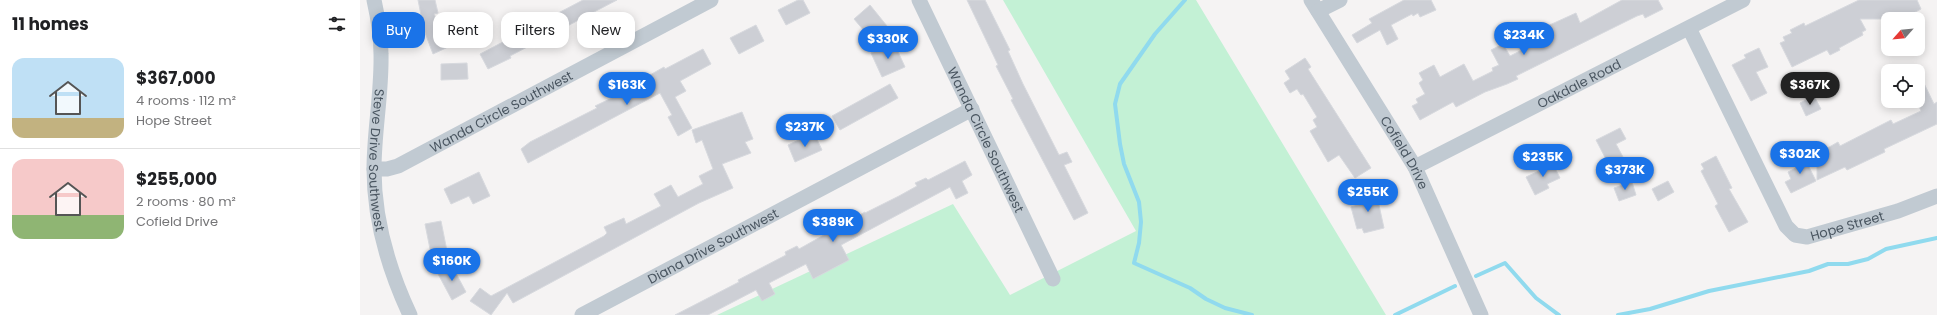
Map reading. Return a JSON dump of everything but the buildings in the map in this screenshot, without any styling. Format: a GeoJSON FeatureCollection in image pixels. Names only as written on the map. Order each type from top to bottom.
{"type":"FeatureCollection","features":[{"type":"Feature","properties":{"kind":"street","name":"Steve Drive Southwest"},"geometry":{"type":"LineString","coordinates":[[374,0],[381,54],[374,169],[376,212],[385,254],[397,287],[410,315]]}},
{"type":"Feature","properties":{"kind":"street","name":"Wanda Circle Southwest"},"geometry":{"type":"LineString","coordinates":[[374,169],[387,169],[398,166],[711,0]]}},
{"type":"Feature","properties":{"kind":"street","name":"Wanda Circle Southwest"},"geometry":{"type":"LineString","coordinates":[[919,0],[1054,279]]}},
{"type":"Feature","properties":{"kind":"street"},"geometry":{"type":"LineString","coordinates":[[1314,6],[1340,0]]}},
{"type":"Feature","properties":{"kind":"street","name":"Oakdale Road"},"geometry":{"type":"LineString","coordinates":[[1415,167],[1743,0]]}},
{"type":"Feature","properties":{"kind":"street","name":"Cofield Drive"},"geometry":{"type":"LineString","coordinates":[[1314,6],[1415,167],[1481,315]]}},
{"type":"Feature","properties":{"kind":"street","name":"Hope Street"},"geometry":{"type":"LineString","coordinates":[[1689,28],[1786,226],[1795,235],[1807,237],[1898,211],[1937,196]]}},
{"type":"Feature","properties":{"kind":"street","name":"Diana Drive Southwest"},"geometry":{"type":"LineString","coordinates":[[582,315],[972,109]]}},
{"type":"Feature","properties":{"kind":"green space"},"geometry":{"type":"Polygon","coordinates":[[[1003,0],[1196,0],[1386,315],[717,315],[953,204],[1010,295],[1136,231],[1003,0]]]}},
{"type":"Feature","properties":{"kind":"waterway"},"geometry":{"type":"LineString","coordinates":[[1185,0],[1155,34],[1120,84],[1115,104],[1124,164],[1139,202],[1141,222],[1139,243],[1134,263],[1190,288],[1206,299],[1225,308],[1252,315]]}},
{"type":"Feature","properties":{"kind":"waterway"},"geometry":{"type":"LineString","coordinates":[[1618,315],[1650,309],[1709,291],[1809,271],[1828,264],[1848,264],[1868,259],[1886,249],[1937,238]]}},
{"type":"Feature","properties":{"kind":"waterway"},"geometry":{"type":"LineString","coordinates":[[1476,276],[1505,263],[1536,298],[1559,315]]}},
{"type":"Feature","properties":{"kind":"waterway"},"geometry":{"type":"LineString","coordinates":[[1395,315],[1455,286]]}}]}
